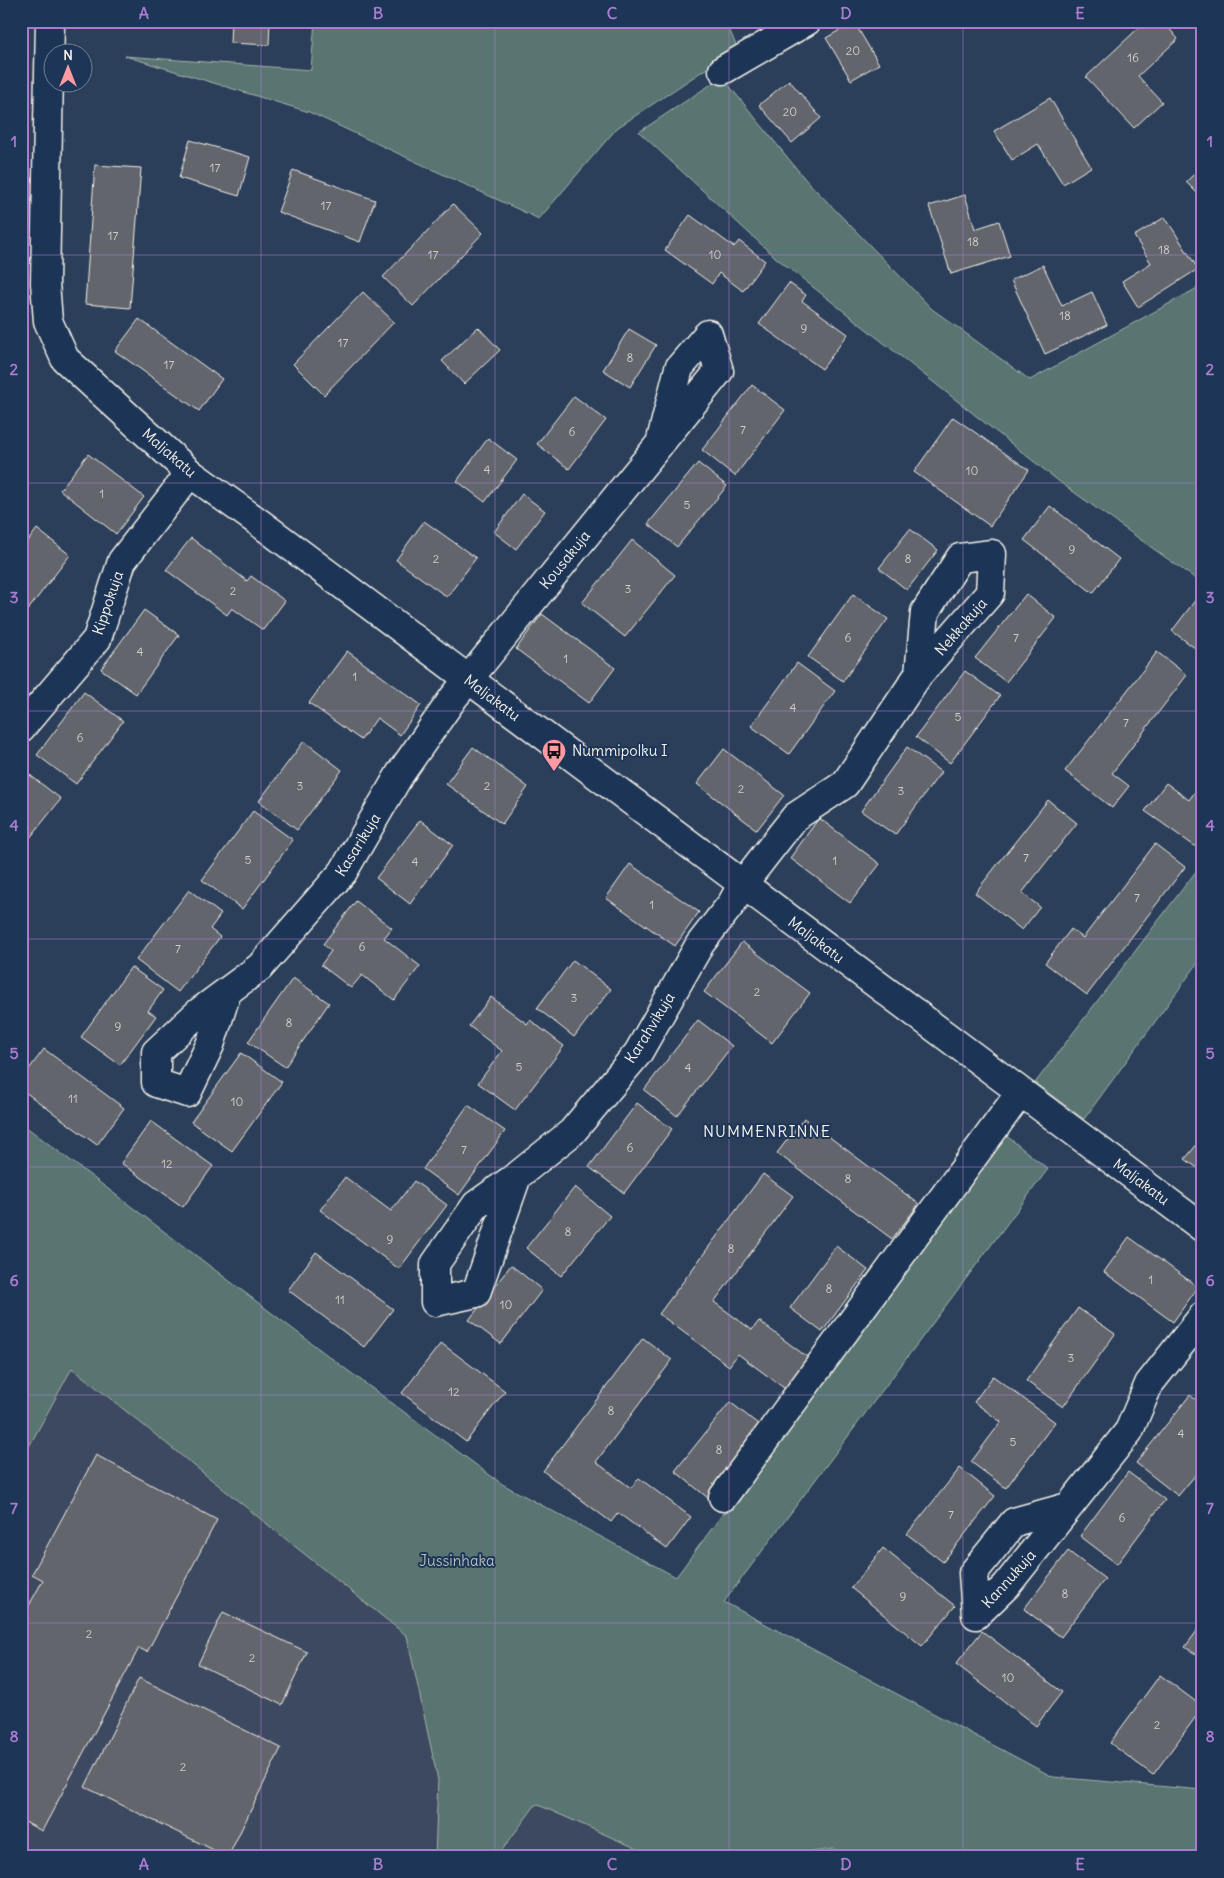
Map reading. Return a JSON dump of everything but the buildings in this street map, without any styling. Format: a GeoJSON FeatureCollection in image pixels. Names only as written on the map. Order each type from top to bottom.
{"type":"FeatureCollection","features":[{"type":"Feature","properties":{"kind":"street","name":"Maljakatu"},"geometry":{"type":"LineString","coordinates":[[50,21],[45,283],[48,321],[65,359],[190,473],[261,524],[1203,1228]]}},
{"type":"Feature","properties":{"kind":"street"},"geometry":{"type":"LineString","coordinates":[[723,70],[807,21]]}},
{"type":"Feature","properties":{"kind":"street","name":"Kousakuja"},"geometry":{"type":"LineString","coordinates":[[468,680],[661,440]]}},
{"type":"Feature","properties":{"kind":"street","name":"Kippokuja"},"geometry":{"type":"LineString","coordinates":[[21,728],[97,639],[122,562],[190,473]]}},
{"type":"Feature","properties":{"kind":"street"},"geometry":{"type":"LineString","coordinates":[[742,885],[795,817],[845,784],[919,674]]}},
{"type":"Feature","properties":{"kind":"street","name":"Kasarikuja"},"geometry":{"type":"LineString","coordinates":[[227,992],[260,967],[343,872],[400,774],[468,680]]}},
{"type":"Feature","properties":{"kind":"street","name":"Karahvikuja"},"geometry":{"type":"LineString","coordinates":[[517,1176],[572,1132],[638,1053],[700,944],[732,903],[742,885]]}},
{"type":"Feature","properties":{"kind":"street"},"geometry":{"type":"LineString","coordinates":[[723,1497],[1020,1093]]}},
{"type":"Feature","properties":{"kind":"street"},"geometry":{"type":"LineString","coordinates":[[1068,1507],[1129,1431],[1149,1384],[1203,1316]]}},
{"type":"Feature","properties":{"kind":"shaded area"},"geometry":{"type":"Polygon","coordinates":[[[21,1336],[834,1849],[848,1857],[21,1857],[21,1336]]]}},
{"type":"Feature","properties":{"kind":"green space"},"geometry":{"type":"Polygon","coordinates":[[[315,21],[726,21],[737,48],[617,128],[539,219],[309,112],[125,56],[311,70],[315,21]]]}},
{"type":"Feature","properties":{"kind":"green space"},"geometry":{"type":"Polygon","coordinates":[[[722,77],[805,179],[932,309],[1030,380],[1203,285],[1203,584],[1061,483],[775,257],[639,132],[722,77]]]}},
{"type":"Feature","properties":{"kind":"green space"},"geometry":{"type":"Polygon","coordinates":[[[1203,862],[1203,956],[1084,1119],[1035,1083],[1203,862]]]}},
{"type":"Feature","properties":{"kind":"green space","name":"Jussinhaka"},"geometry":{"type":"Polygon","coordinates":[[[21,1123],[343,1367],[502,1484],[676,1577],[1004,1134],[1048,1169],[724,1602],[1053,1777],[1203,1790],[1203,1857],[848,1857],[834,1849],[775,1857],[656,1857],[536,1804],[497,1857],[435,1857],[438,1780],[407,1636],[72,1368],[21,1461],[21,1123]]]}},
{"type":"Feature","properties":{"kind":"place","name":"Nummipolku I"},"geometry":{"type":"Point","coordinates":[554,772]}},
{"type":"Feature","properties":{"kind":"district","name":"NUMMENRINNE"},"geometry":{"type":"Point","coordinates":[767,1131]}}]}
